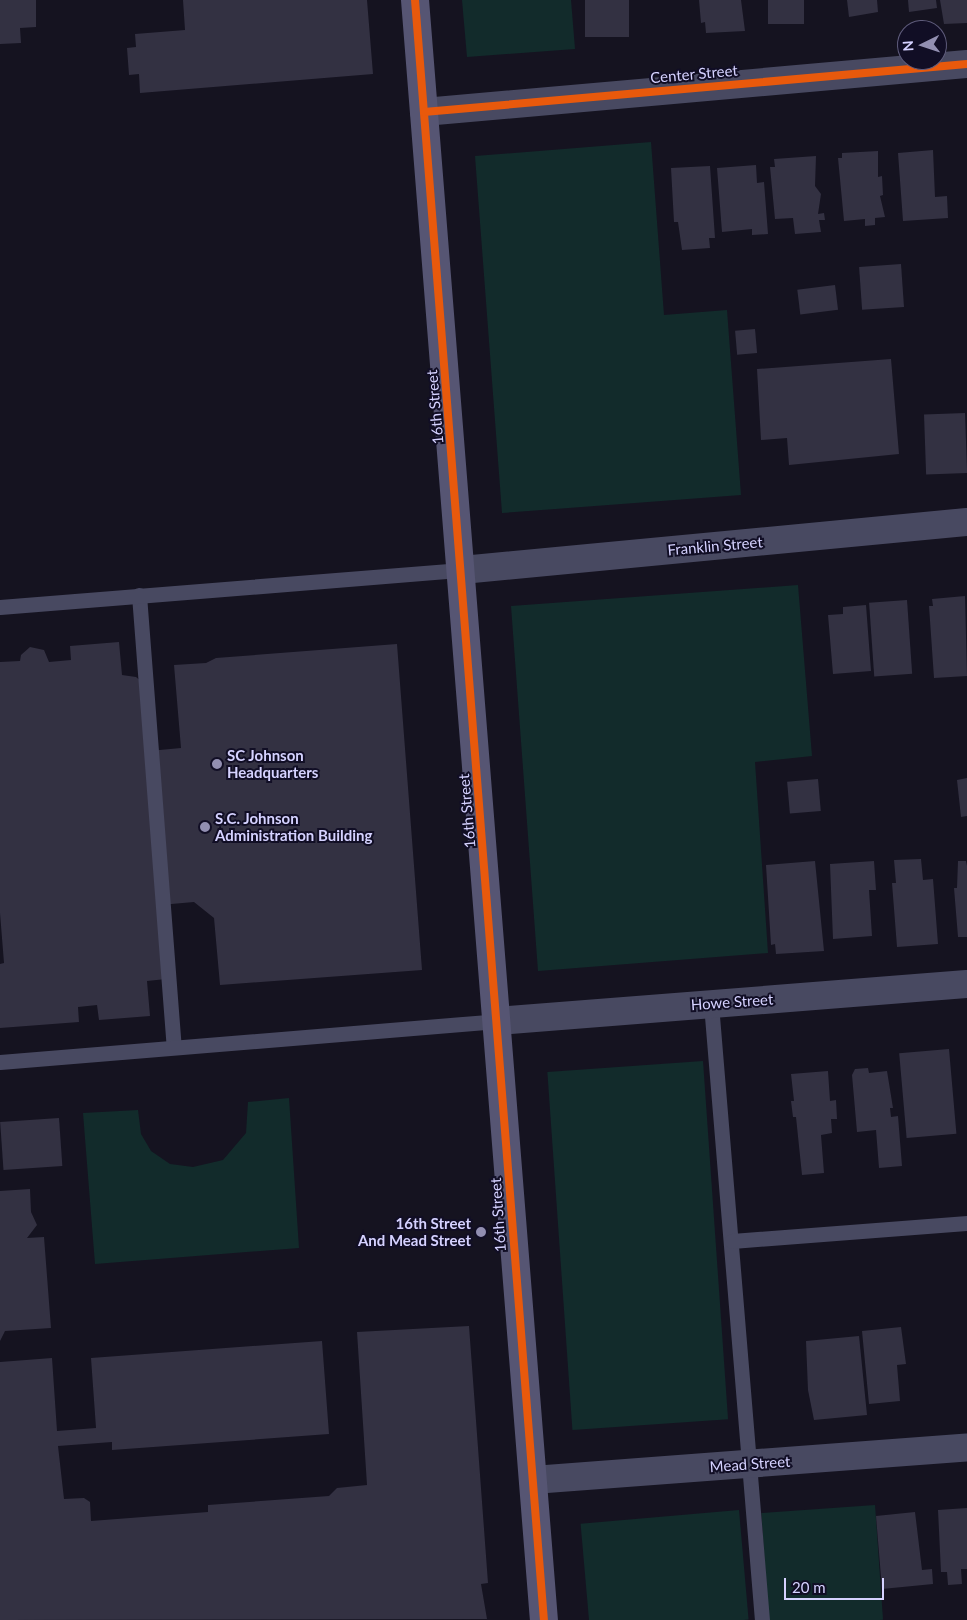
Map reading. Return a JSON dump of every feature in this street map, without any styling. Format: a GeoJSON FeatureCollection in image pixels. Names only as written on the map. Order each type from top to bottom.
{"type":"FeatureCollection","features":[{"type":"Feature","properties":{"kind":"street","name":"16th Street"},"geometry":{"type":"LineString","coordinates":[[415,0],[462,570],[544,1620]]}},
{"type":"Feature","properties":{"kind":"street","name":"Center Street"},"geometry":{"type":"LineString","coordinates":[[424,112],[967,64]]}},
{"type":"Feature","properties":{"kind":"street","name":"Franklin Street"},"geometry":{"type":"LineString","coordinates":[[462,570],[967,522]]}},
{"type":"Feature","properties":{"kind":"street","name":"Howe Street"},"geometry":{"type":"LineString","coordinates":[[497,1021],[967,984]]}},
{"type":"Feature","properties":{"kind":"street","name":"Mead Street"},"geometry":{"type":"LineString","coordinates":[[533,1480],[967,1447]]}},
{"type":"Feature","properties":{"kind":"lane"},"geometry":{"type":"LineString","coordinates":[[0,606],[462,570]]}},
{"type":"Feature","properties":{"kind":"lane"},"geometry":{"type":"LineString","coordinates":[[139,594],[174,1047]]}},
{"type":"Feature","properties":{"kind":"lane"},"geometry":{"type":"LineString","coordinates":[[711,1004],[751,1464],[762,1620]]}},
{"type":"Feature","properties":{"kind":"lane"},"geometry":{"type":"LineString","coordinates":[[0,1062],[497,1021]]}},
{"type":"Feature","properties":{"kind":"lane"},"geometry":{"type":"LineString","coordinates":[[732,1241],[967,1223]]}},
{"type":"Feature","properties":{"kind":"green space"},"geometry":{"type":"Polygon","coordinates":[[[462,0],[571,0],[575,49],[467,57],[462,0]]]}},
{"type":"Feature","properties":{"kind":"green space"},"geometry":{"type":"Polygon","coordinates":[[[651,142],[664,315],[727,310],[741,495],[502,513],[475,156],[651,142]]]}},
{"type":"Feature","properties":{"kind":"green space"},"geometry":{"type":"Polygon","coordinates":[[[798,585],[812,756],[755,762],[768,953],[538,971],[511,606],[798,585]]]}},
{"type":"Feature","properties":{"kind":"green space"},"geometry":{"type":"Polygon","coordinates":[[[703,1061],[728,1419],[572,1430],[547,1072],[703,1061]]]}},
{"type":"Feature","properties":{"kind":"green space"},"geometry":{"type":"Polygon","coordinates":[[[289,1098],[299,1248],[95,1264],[83,1113],[138,1110],[141,1134],[151,1151],[170,1164],[193,1167],[223,1160],[246,1133],[248,1102],[289,1098]]]}},
{"type":"Feature","properties":{"kind":"green space"},"geometry":{"type":"Polygon","coordinates":[[[875,1505],[883,1620],[769,1620],[761,1513],[875,1505]]]}},
{"type":"Feature","properties":{"kind":"green space"},"geometry":{"type":"Polygon","coordinates":[[[739,1510],[749,1620],[589,1620],[581,1524],[739,1510]]]}},
{"type":"Feature","properties":{"kind":"building"},"geometry":{"type":"Polygon","coordinates":[[[0,0],[36,0],[36,27],[20,28],[21,43],[0,44],[0,0]]]}},
{"type":"Feature","properties":{"kind":"building"},"geometry":{"type":"Polygon","coordinates":[[[183,0],[367,0],[373,74],[140,93],[139,74],[129,75],[127,48],[136,47],[135,34],[185,30],[183,0]]]}},
{"type":"Feature","properties":{"kind":"building"},"geometry":{"type":"Polygon","coordinates":[[[585,0],[629,0],[629,37],[585,37],[585,0]]]}},
{"type":"Feature","properties":{"kind":"building"},"geometry":{"type":"Polygon","coordinates":[[[699,0],[741,0],[745,31],[706,33],[705,22],[701,23],[699,0]]]}},
{"type":"Feature","properties":{"kind":"building"},"geometry":{"type":"Polygon","coordinates":[[[768,0],[804,0],[804,24],[768,24],[768,0]]]}},
{"type":"Feature","properties":{"kind":"building"},"geometry":{"type":"Polygon","coordinates":[[[847,0],[877,0],[878,12],[849,17],[847,0]]]}},
{"type":"Feature","properties":{"kind":"building"},"geometry":{"type":"Polygon","coordinates":[[[908,0],[936,0],[937,8],[909,12],[908,0]]]}},
{"type":"Feature","properties":{"kind":"building"},"geometry":{"type":"Polygon","coordinates":[[[940,0],[967,0],[967,23],[947,24],[947,20],[943,20],[940,0]]]}},
{"type":"Feature","properties":{"kind":"building"},"geometry":{"type":"Polygon","coordinates":[[[933,150],[935,197],[947,196],[948,218],[903,221],[898,153],[933,150]]]}},
{"type":"Feature","properties":{"kind":"building"},"geometry":{"type":"Polygon","coordinates":[[[878,151],[878,177],[882,176],[883,195],[880,196],[885,217],[875,218],[875,225],[865,226],[865,219],[844,221],[838,158],[842,158],[842,153],[878,151]]]}},
{"type":"Feature","properties":{"kind":"building"},"geometry":{"type":"Polygon","coordinates":[[[816,156],[815,186],[821,194],[818,214],[824,213],[825,220],[819,220],[821,232],[795,234],[793,218],[775,219],[770,167],[775,167],[774,159],[816,156]]]}},
{"type":"Feature","properties":{"kind":"building"},"geometry":{"type":"Polygon","coordinates":[[[756,165],[757,183],[764,182],[768,234],[752,235],[752,229],[722,232],[717,168],[756,165]]]}},
{"type":"Feature","properties":{"kind":"building"},"geometry":{"type":"Polygon","coordinates":[[[710,166],[715,238],[709,238],[710,248],[682,250],[678,222],[674,222],[671,168],[710,166]]]}},
{"type":"Feature","properties":{"kind":"building"},"geometry":{"type":"Polygon","coordinates":[[[901,264],[904,307],[862,310],[859,267],[901,264]]]}},
{"type":"Feature","properties":{"kind":"building"},"geometry":{"type":"Polygon","coordinates":[[[835,285],[838,310],[800,314],[797,290],[835,285]]]}},
{"type":"Feature","properties":{"kind":"building"},"geometry":{"type":"Polygon","coordinates":[[[755,329],[757,353],[737,355],[735,331],[755,329]]]}},
{"type":"Feature","properties":{"kind":"building"},"geometry":{"type":"Polygon","coordinates":[[[891,359],[899,454],[789,465],[787,438],[761,440],[757,369],[891,359]]]}},
{"type":"Feature","properties":{"kind":"building"},"geometry":{"type":"Polygon","coordinates":[[[965,413],[967,473],[926,474],[924,414],[965,413]]]}},
{"type":"Feature","properties":{"kind":"building"},"geometry":{"type":"Polygon","coordinates":[[[965,596],[967,676],[934,678],[929,606],[933,606],[932,599],[965,596]]]}},
{"type":"Feature","properties":{"kind":"building"},"geometry":{"type":"Polygon","coordinates":[[[907,600],[912,674],[874,676],[869,603],[907,600]]]}},
{"type":"Feature","properties":{"kind":"building"},"geometry":{"type":"Polygon","coordinates":[[[866,605],[871,671],[833,674],[828,615],[843,614],[843,607],[866,605]]]}},
{"type":"Feature","properties":{"kind":"building","name":"S.C. Johnson Administration Building"},"geometry":{"type":"Polygon","coordinates":[[[119,642],[122,675],[136,677],[142,682],[149,751],[181,748],[174,665],[206,663],[216,658],[397,644],[422,970],[220,985],[214,918],[194,902],[160,905],[166,979],[147,981],[150,1016],[99,1020],[97,1005],[78,1007],[79,1022],[0,1028],[0,964],[4,963],[0,913],[0,662],[20,661],[21,655],[30,647],[44,650],[49,662],[71,660],[70,646],[119,642]]]}},
{"type":"Feature","properties":{"kind":"building"},"geometry":{"type":"Polygon","coordinates":[[[967,778],[967,816],[961,817],[957,780],[967,778]]]}},
{"type":"Feature","properties":{"kind":"building"},"geometry":{"type":"Polygon","coordinates":[[[818,779],[821,811],[790,814],[787,782],[818,779]]]}},
{"type":"Feature","properties":{"kind":"building"},"geometry":{"type":"Polygon","coordinates":[[[921,859],[923,880],[933,879],[938,944],[897,947],[892,883],[896,883],[894,860],[921,859]]]}},
{"type":"Feature","properties":{"kind":"building"},"geometry":{"type":"Polygon","coordinates":[[[815,861],[824,951],[776,954],[775,944],[771,945],[766,865],[815,861]]]}},
{"type":"Feature","properties":{"kind":"building"},"geometry":{"type":"Polygon","coordinates":[[[874,861],[876,890],[869,890],[872,936],[833,939],[830,864],[874,861]]]}},
{"type":"Feature","properties":{"kind":"building"},"geometry":{"type":"Polygon","coordinates":[[[958,861],[966,861],[967,866],[967,937],[958,937],[954,888],[957,888],[958,861]]]}},
{"type":"Feature","properties":{"kind":"building"},"geometry":{"type":"Polygon","coordinates":[[[949,1049],[956,1134],[907,1138],[899,1053],[949,1049]]]}},
{"type":"Feature","properties":{"kind":"building"},"geometry":{"type":"Polygon","coordinates":[[[868,1068],[869,1073],[887,1071],[893,1108],[890,1108],[891,1117],[898,1116],[902,1166],[879,1168],[876,1130],[857,1132],[852,1075],[855,1069],[868,1068]]]}},
{"type":"Feature","properties":{"kind":"building"},"geometry":{"type":"Polygon","coordinates":[[[828,1071],[830,1101],[836,1100],[837,1119],[831,1119],[832,1133],[821,1135],[824,1173],[802,1175],[796,1117],[793,1117],[791,1101],[794,1101],[791,1074],[828,1071]]]}},
{"type":"Feature","properties":{"kind":"building"},"geometry":{"type":"Polygon","coordinates":[[[59,1118],[62,1166],[3,1170],[0,1122],[59,1118]]]}},
{"type":"Feature","properties":{"kind":"building"},"geometry":{"type":"Polygon","coordinates":[[[30,1189],[31,1212],[37,1225],[27,1238],[44,1237],[51,1328],[5,1331],[0,1341],[0,1191],[30,1189]]]}},
{"type":"Feature","properties":{"kind":"building"},"geometry":{"type":"Polygon","coordinates":[[[469,1326],[488,1583],[481,1584],[487,1619],[0,1620],[0,1362],[52,1358],[57,1431],[96,1428],[91,1358],[322,1341],[329,1434],[112,1450],[112,1442],[58,1446],[64,1499],[84,1498],[90,1502],[91,1521],[208,1512],[208,1505],[329,1496],[337,1488],[367,1485],[357,1332],[469,1326]]]}},
{"type":"Feature","properties":{"kind":"building"},"geometry":{"type":"Polygon","coordinates":[[[901,1327],[906,1364],[897,1365],[900,1401],[869,1404],[862,1331],[901,1327]]]}},
{"type":"Feature","properties":{"kind":"building"},"geometry":{"type":"Polygon","coordinates":[[[859,1336],[867,1415],[814,1420],[808,1390],[806,1341],[859,1336]]]}},
{"type":"Feature","properties":{"kind":"building"},"geometry":{"type":"Polygon","coordinates":[[[967,1508],[967,1569],[961,1569],[962,1584],[948,1585],[947,1572],[941,1572],[938,1510],[967,1508]]]}},
{"type":"Feature","properties":{"kind":"building"},"geometry":{"type":"Polygon","coordinates":[[[915,1512],[922,1570],[932,1569],[933,1584],[882,1589],[876,1516],[915,1512]]]}},
{"type":"Feature","properties":{"kind":"cycle path"},"geometry":{"type":"LineString","coordinates":[[415,0],[544,1620]]}},
{"type":"Feature","properties":{"kind":"cycle path"},"geometry":{"type":"LineString","coordinates":[[424,112],[967,64]]}},
{"type":"Feature","properties":{"kind":"place","name":"SC Johnson Headquarters"},"geometry":{"type":"Point","coordinates":[217,764]}},
{"type":"Feature","properties":{"kind":"place","name":"S.C. Johnson Administration Building"},"geometry":{"type":"Point","coordinates":[205,827]}},
{"type":"Feature","properties":{"kind":"place","name":"16th Street And Mead Street"},"geometry":{"type":"Point","coordinates":[481,1232]}}]}
